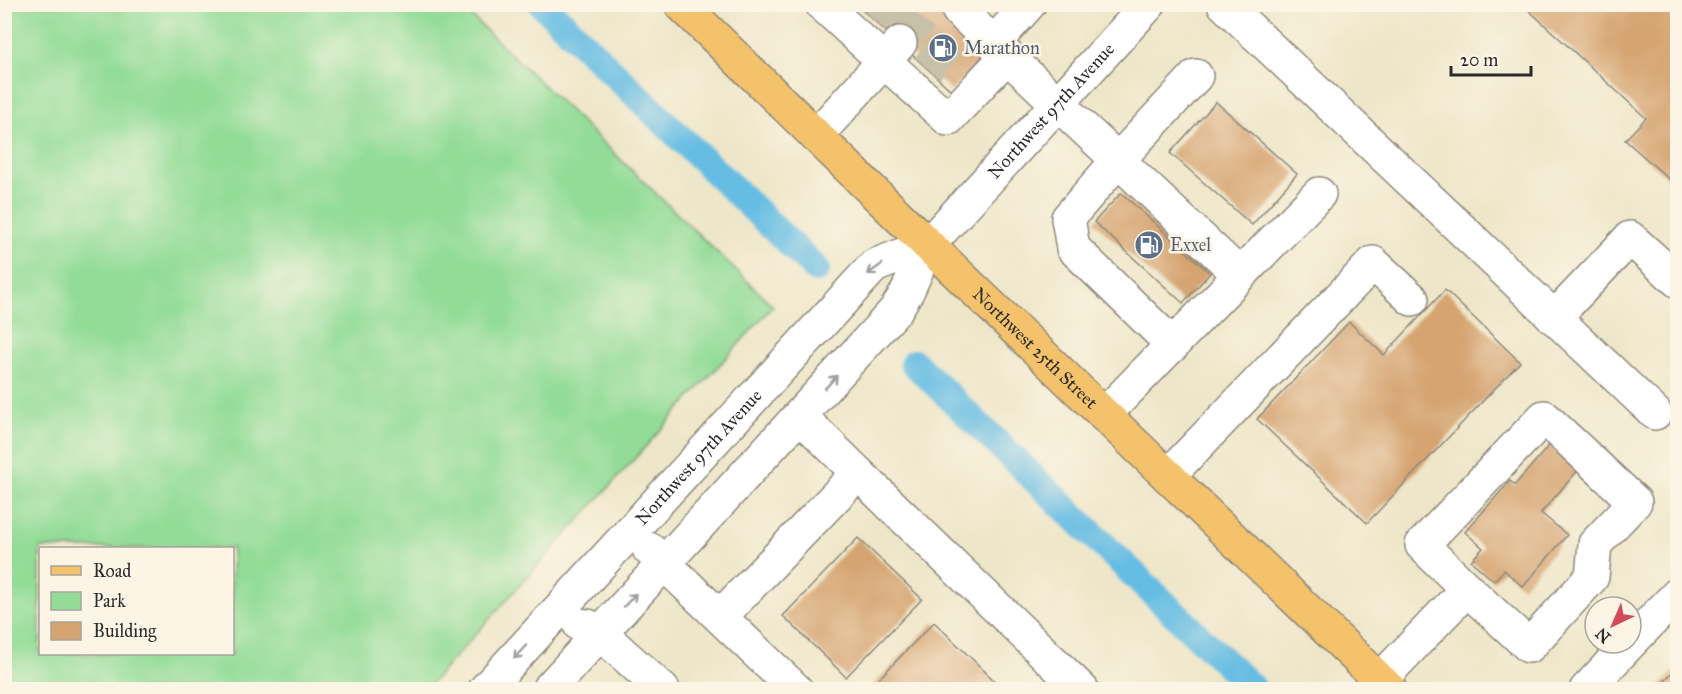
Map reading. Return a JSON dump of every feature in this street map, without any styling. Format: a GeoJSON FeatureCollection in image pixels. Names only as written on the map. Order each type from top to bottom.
{"type":"FeatureCollection","features":[{"type":"Feature","properties":{"kind":"main road","name":"Northwest 25th Street"},"geometry":{"type":"LineString","coordinates":[[681,4],[1385,685]]}},
{"type":"Feature","properties":{"kind":"street"},"geometry":{"type":"LineString","coordinates":[[832,8],[881,42],[919,77],[948,119],[1000,49],[1029,4]]}},
{"type":"Feature","properties":{"kind":"street","name":"Northwest 97th Avenue"},"geometry":{"type":"LineString","coordinates":[[548,690],[896,312],[928,245],[1149,4]]}},
{"type":"Feature","properties":{"kind":"street"},"geometry":{"type":"LineString","coordinates":[[1224,4],[1655,413]]}},
{"type":"Feature","properties":{"kind":"street"},"geometry":{"type":"LineString","coordinates":[[963,20],[1000,49],[1240,275]]}},
{"type":"Feature","properties":{"kind":"street"},"geometry":{"type":"LineString","coordinates":[[816,136],[881,42]]}},
{"type":"Feature","properties":{"kind":"street"},"geometry":{"type":"LineString","coordinates":[[1173,345],[1073,248],[1068,218],[1196,76]]}},
{"type":"Feature","properties":{"kind":"street"},"geometry":{"type":"LineString","coordinates":[[1104,415],[1319,194]]}},
{"type":"Feature","properties":{"kind":"street"},"geometry":{"type":"LineString","coordinates":[[1554,318],[1630,238],[1677,281]]}},
{"type":"Feature","properties":{"kind":"street","name":"Northwest 97th Avenue"},"geometry":{"type":"LineString","coordinates":[[485,690],[874,266],[928,245]]}},
{"type":"Feature","properties":{"kind":"street"},"geometry":{"type":"LineString","coordinates":[[1168,476],[1373,263],[1412,299]]}},
{"type":"Feature","properties":{"kind":"street"},"geometry":{"type":"LineString","coordinates":[[800,416],[1082,690]]}},
{"type":"Feature","properties":{"kind":"street"},"geometry":{"type":"LineString","coordinates":[[1544,417],[1635,502],[1595,544],[1592,578],[1528,646],[1467,589],[1422,545],[1544,417]]}},
{"type":"Feature","properties":{"kind":"street"},"geometry":{"type":"LineString","coordinates":[[720,617],[858,473]]}},
{"type":"Feature","properties":{"kind":"street"},"geometry":{"type":"LineString","coordinates":[[630,532],[796,690]]}},
{"type":"Feature","properties":{"kind":"street"},"geometry":{"type":"LineString","coordinates":[[1385,685],[1467,589]]}},
{"type":"Feature","properties":{"kind":"street"},"geometry":{"type":"LineString","coordinates":[[1643,630],[1677,594]]}},
{"type":"Feature","properties":{"kind":"street"},"geometry":{"type":"LineString","coordinates":[[544,626],[588,626],[600,633],[663,690]]}},
{"type":"Feature","properties":{"kind":"street"},"geometry":{"type":"LineString","coordinates":[[1586,690],[1620,655]]}},
{"type":"Feature","properties":{"kind":"green space"},"geometry":{"type":"Polygon","coordinates":[[[4,5],[460,5],[773,306],[426,689],[5,689],[4,5]]]}},
{"type":"Feature","properties":{"kind":"building","name":"Marathon"},"geometry":{"type":"Polygon","coordinates":[[[856,4],[965,4],[986,52],[952,91],[856,4]]]}},
{"type":"Feature","properties":{"kind":"building"},"geometry":{"type":"Polygon","coordinates":[[[1522,4],[1678,4],[1678,187],[1625,140],[1646,118],[1522,4]]]}},
{"type":"Feature","properties":{"kind":"building"},"geometry":{"type":"Polygon","coordinates":[[[1216,102],[1297,174],[1252,225],[1170,153],[1216,102]]]}},
{"type":"Feature","properties":{"kind":"building"},"geometry":{"type":"Polygon","coordinates":[[[1121,193],[1210,273],[1183,303],[1094,222],[1121,193]]]}},
{"type":"Feature","properties":{"kind":"building"},"geometry":{"type":"Polygon","coordinates":[[[1445,290],[1520,362],[1367,523],[1257,419],[1349,322],[1384,355],[1445,290]]]}},
{"type":"Feature","properties":{"kind":"building"},"geometry":{"type":"Polygon","coordinates":[[[1551,443],[1580,468],[1541,513],[1567,535],[1523,587],[1504,570],[1494,581],[1471,561],[1483,548],[1465,532],[1510,481],[1515,485],[1551,443]]]}},
{"type":"Feature","properties":{"kind":"building"},"geometry":{"type":"Polygon","coordinates":[[[858,538],[922,599],[846,677],[783,616],[858,538]]]}},
{"type":"Feature","properties":{"kind":"building"},"geometry":{"type":"Polygon","coordinates":[[[934,622],[1004,690],[868,690],[934,622]]]}},
{"type":"Feature","properties":{"kind":"building"},"geometry":{"type":"Polygon","coordinates":[[[1678,666],[1678,690],[1656,690],[1678,666]]]}},
{"type":"Feature","properties":{"kind":"waterway"},"geometry":{"type":"LineString","coordinates":[[542,4],[816,269]]}},
{"type":"Feature","properties":{"kind":"waterway"},"geometry":{"type":"LineString","coordinates":[[914,363],[1254,690]]}},
{"type":"Feature","properties":{"kind":"tunnel"},"geometry":{"type":"LineString","coordinates":[[877,23],[894,4]]}},
{"type":"Feature","properties":{"kind":"tunnel"},"geometry":{"type":"LineString","coordinates":[[900,43],[935,4]]}},
{"type":"Feature","properties":{"kind":"tunnel"},"geometry":{"type":"LineString","coordinates":[[927,68],[961,30]]}},
{"type":"Feature","properties":{"kind":"place","name":"Marathon"},"geometry":{"type":"Point","coordinates":[943,48]}},
{"type":"Feature","properties":{"kind":"place","name":"Exxel"},"geometry":{"type":"Point","coordinates":[1149,245]}}]}
